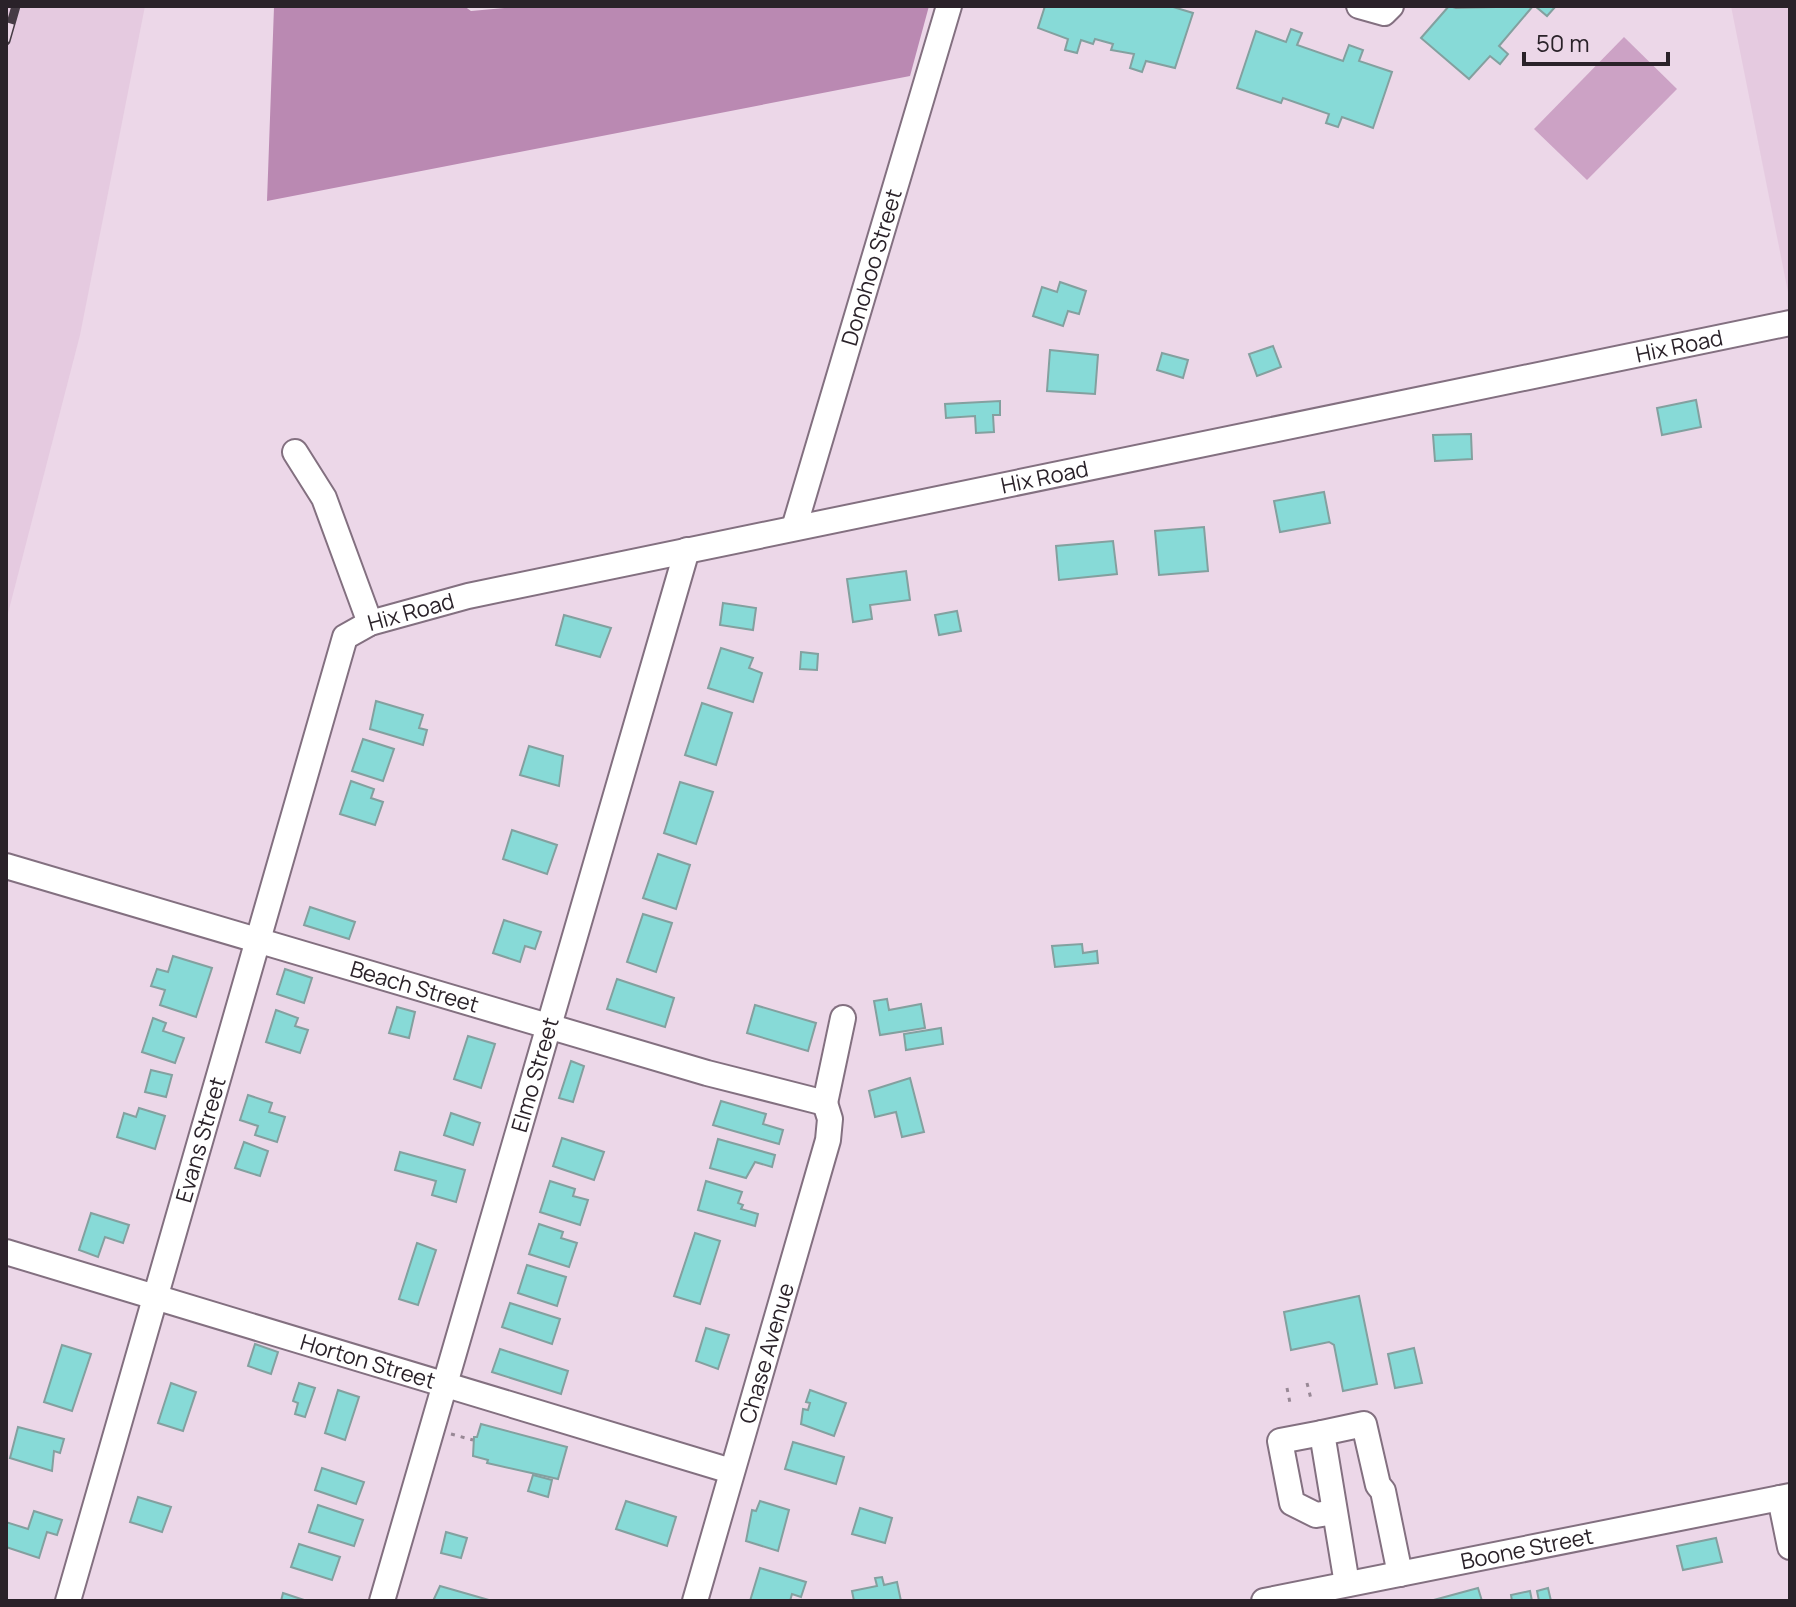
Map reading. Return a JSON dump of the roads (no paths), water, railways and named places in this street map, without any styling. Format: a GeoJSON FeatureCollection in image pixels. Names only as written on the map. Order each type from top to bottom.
{"type":"FeatureCollection","features":[{"type":"Feature","properties":{"kind":"street","name":"Donohoo Street"},"geometry":{"type":"LineString","coordinates":[[794,528],[949,6]]}},
{"type":"Feature","properties":{"kind":"street"},"geometry":{"type":"LineString","coordinates":[[1359,6],[1384,13],[1391,6]]}},
{"type":"Feature","properties":{"kind":"street","name":"Hix Road"},"geometry":{"type":"LineString","coordinates":[[332,678],[345,637],[370,623],[468,596],[1790,323]]}},
{"type":"Feature","properties":{"kind":"street"},"geometry":{"type":"LineString","coordinates":[[295,452],[324,498],[370,623]]}},
{"type":"Feature","properties":{"kind":"street","name":"Elmo Street"},"geometry":{"type":"LineString","coordinates":[[382,1601],[687,550]]}},
{"type":"Feature","properties":{"kind":"street","name":"Evans Street"},"geometry":{"type":"LineString","coordinates":[[68,1601],[332,678]]}},
{"type":"Feature","properties":{"kind":"street","name":"Beach Street"},"geometry":{"type":"LineString","coordinates":[[6,866],[707,1073],[825,1103]]}},
{"type":"Feature","properties":{"kind":"street","name":"Chase Avenue"},"geometry":{"type":"LineString","coordinates":[[695,1601],[828,1140],[830,1119],[825,1103],[843,1018]]}},
{"type":"Feature","properties":{"kind":"street","name":"Horton Street"},"geometry":{"type":"LineString","coordinates":[[6,1252],[731,1471]]}},
{"type":"Feature","properties":{"kind":"street"},"geometry":{"type":"LineString","coordinates":[[1334,1512],[1316,1515],[1292,1503],[1280,1441],[1364,1424],[1378,1485],[1383,1491],[1389,1584]]}},
{"type":"Feature","properties":{"kind":"street"},"geometry":{"type":"LineString","coordinates":[[1322,1433],[1347,1584]]}},
{"type":"Feature","properties":{"kind":"street"},"geometry":{"type":"LineString","coordinates":[[1785,1497],[1790,1547]]}},
{"type":"Feature","properties":{"kind":"street","name":"Boone Street"},"geometry":{"type":"LineString","coordinates":[[1264,1601],[1347,1584],[1389,1584],[1785,1497]]}},
{"type":"Feature","properties":{"kind":"railway"},"geometry":{"type":"LineString","coordinates":[[6,41],[16,6]]}}]}
